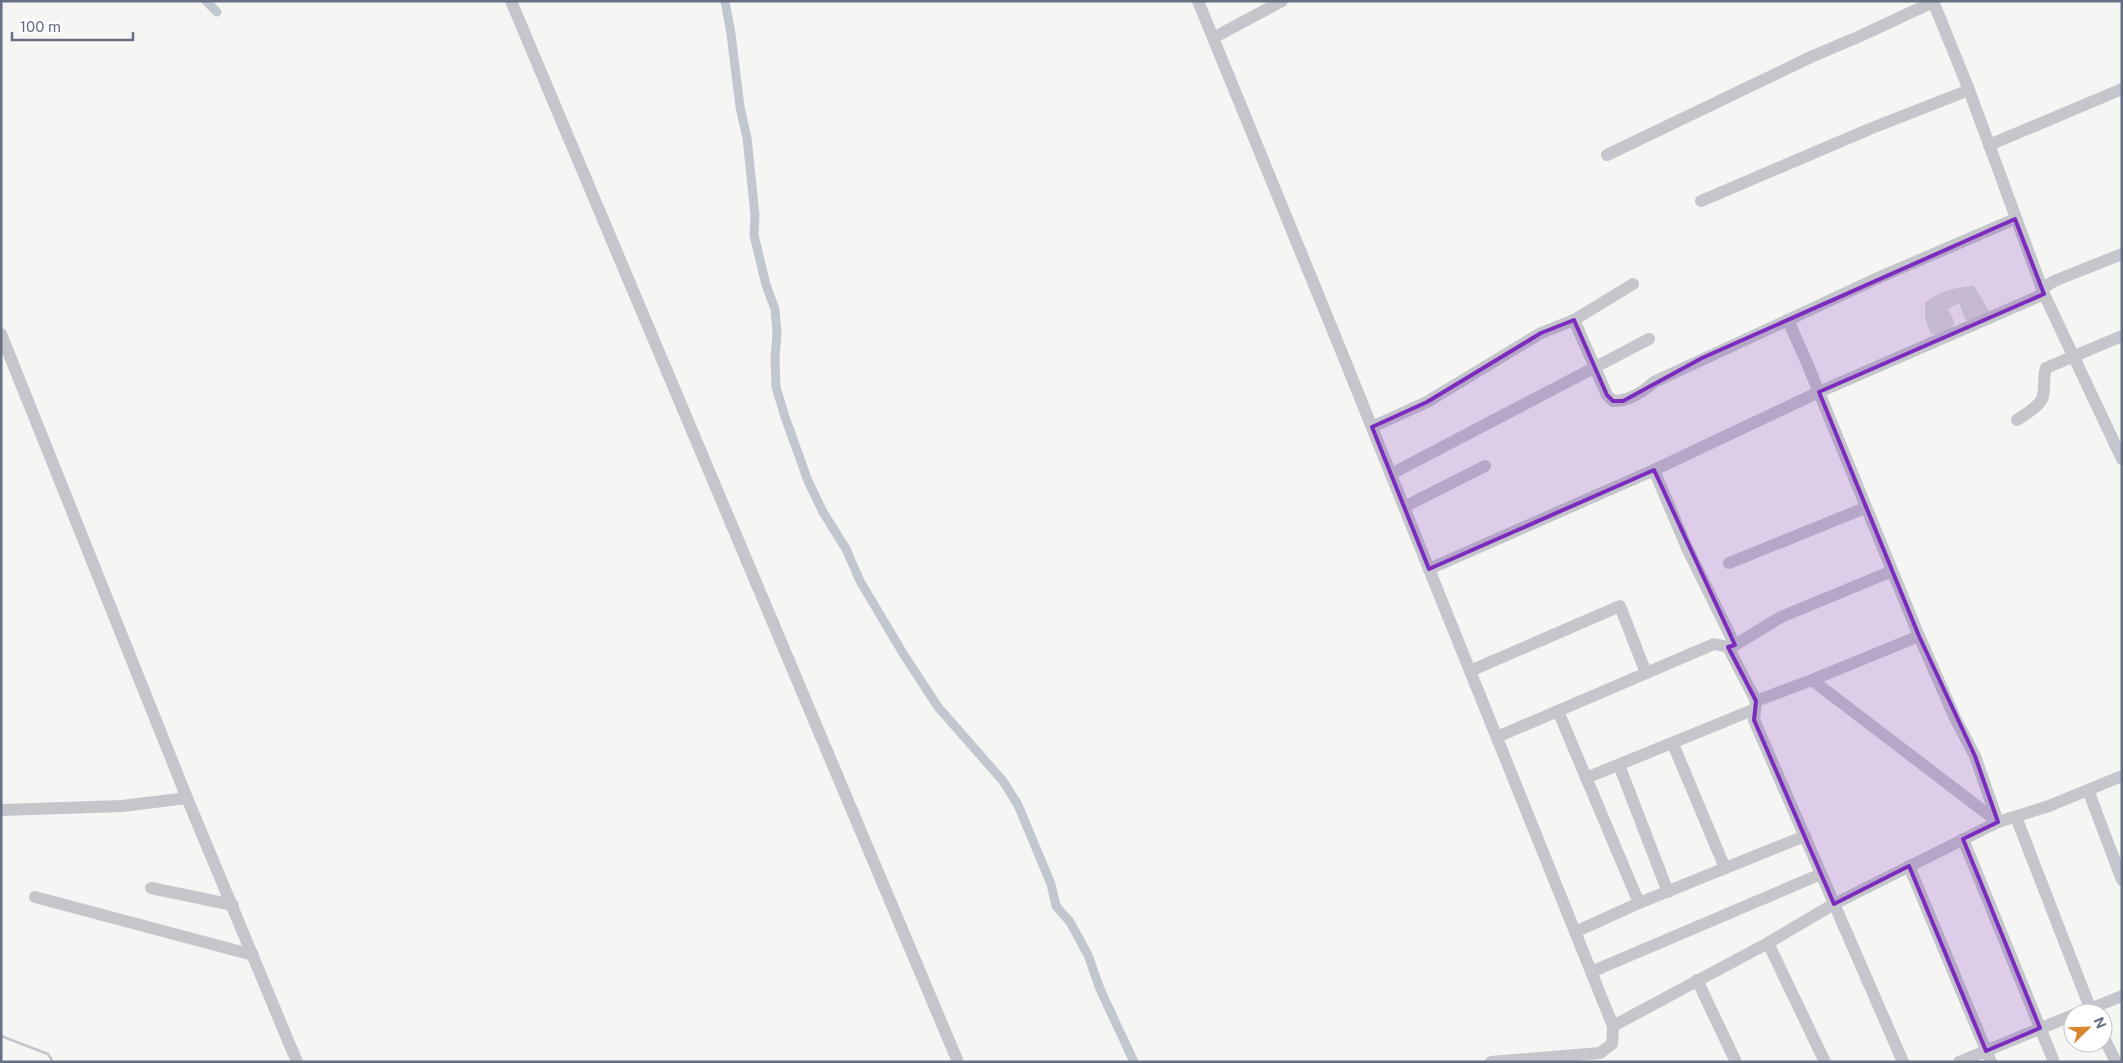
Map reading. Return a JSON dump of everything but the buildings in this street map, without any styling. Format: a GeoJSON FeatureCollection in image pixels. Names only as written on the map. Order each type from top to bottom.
{"type":"FeatureCollection","features":[{"type":"Feature","properties":{"kind":"street"},"geometry":{"type":"LineString","coordinates":[[511,1],[958,1062]]}},
{"type":"Feature","properties":{"kind":"street"},"geometry":{"type":"LineString","coordinates":[[1198,1],[1613,1026],[1612,1044],[1600,1053],[1572,1059],[1491,1062]]}},
{"type":"Feature","properties":{"kind":"street"},"geometry":{"type":"LineString","coordinates":[[1213,38],[1282,1]]}},
{"type":"Feature","properties":{"kind":"street"},"geometry":{"type":"LineString","coordinates":[[1607,155],[1813,56],[1933,2],[1969,90],[2043,292],[2122,459]]}},
{"type":"Feature","properties":{"kind":"street"},"geometry":{"type":"LineString","coordinates":[[1701,201],[1872,128],[1969,90]]}},
{"type":"Feature","properties":{"kind":"street"},"geometry":{"type":"LineString","coordinates":[[1989,145],[2122,90]]}},
{"type":"Feature","properties":{"kind":"street"},"geometry":{"type":"LineString","coordinates":[[1574,320],[1607,395],[1613,401],[1623,401],[1654,382],[1702,358],[1880,277],[2015,219]]}},
{"type":"Feature","properties":{"kind":"street"},"geometry":{"type":"LineString","coordinates":[[1429,570],[1654,470],[1819,392],[2043,292],[2054,281],[2122,254]]}},
{"type":"Feature","properties":{"kind":"street"},"geometry":{"type":"LineString","coordinates":[[1372,427],[1427,402],[1541,333],[1574,320],[1633,284]]}},
{"type":"Feature","properties":{"kind":"street"},"geometry":{"type":"LineString","coordinates":[[1788,320],[1865,508],[1955,718],[1975,756],[1998,822]]}},
{"type":"Feature","properties":{"kind":"street"},"geometry":{"type":"LineString","coordinates":[[1,334],[187,798],[297,1062]]}},
{"type":"Feature","properties":{"kind":"street"},"geometry":{"type":"LineString","coordinates":[[2017,420],[2039,404],[2043,397],[2043,378],[2046,368],[2122,336]]}},
{"type":"Feature","properties":{"kind":"street"},"geometry":{"type":"LineString","coordinates":[[1391,474],[1649,339]]}},
{"type":"Feature","properties":{"kind":"street"},"geometry":{"type":"LineString","coordinates":[[1404,507],[1485,466]]}},
{"type":"Feature","properties":{"kind":"street"},"geometry":{"type":"LineString","coordinates":[[1654,470],[1756,705],[1754,720],[1903,1062]]}},
{"type":"Feature","properties":{"kind":"street"},"geometry":{"type":"LineString","coordinates":[[1729,563],[1865,508]]}},
{"type":"Feature","properties":{"kind":"street"},"geometry":{"type":"LineString","coordinates":[[1496,737],[1714,644],[1732,646],[1781,617],[1892,571]]}},
{"type":"Feature","properties":{"kind":"street"},"geometry":{"type":"LineString","coordinates":[[1470,671],[1620,606],[1646,673]]}},
{"type":"Feature","properties":{"kind":"street"},"geometry":{"type":"LineString","coordinates":[[1586,778],[1672,744],[1812,680],[1920,636]]}},
{"type":"Feature","properties":{"kind":"street"},"geometry":{"type":"LineString","coordinates":[[1812,680],[1998,822]]}},
{"type":"Feature","properties":{"kind":"street"},"geometry":{"type":"LineString","coordinates":[[1558,711],[1639,903]]}},
{"type":"Feature","properties":{"kind":"street"},"geometry":{"type":"LineString","coordinates":[[1672,744],[1725,868]]}},
{"type":"Feature","properties":{"kind":"street"},"geometry":{"type":"LineString","coordinates":[[1618,765],[1668,892]]}},
{"type":"Feature","properties":{"kind":"street"},"geometry":{"type":"LineString","coordinates":[[1613,1026],[1768,943],[1834,904],[1963,839],[1998,822],[2016,817],[2122,776]]}},
{"type":"Feature","properties":{"kind":"street"},"geometry":{"type":"LineString","coordinates":[[2088,790],[2122,880]]}},
{"type":"Feature","properties":{"kind":"street"},"geometry":{"type":"LineString","coordinates":[[1,810],[122,806],[187,798]]}},
{"type":"Feature","properties":{"kind":"street"},"geometry":{"type":"LineString","coordinates":[[2016,817],[2084,1003]]}},
{"type":"Feature","properties":{"kind":"street"},"geometry":{"type":"LineString","coordinates":[[1575,932],[1639,903],[1804,836]]}},
{"type":"Feature","properties":{"kind":"street"},"geometry":{"type":"LineString","coordinates":[[1963,839],[2054,1062]]}},
{"type":"Feature","properties":{"kind":"street"},"geometry":{"type":"LineString","coordinates":[[1910,866],[1989,1056]]}},
{"type":"Feature","properties":{"kind":"street"},"geometry":{"type":"LineString","coordinates":[[1591,972],[1821,874]]}},
{"type":"Feature","properties":{"kind":"street"},"geometry":{"type":"LineString","coordinates":[[151,888],[233,906]]}},
{"type":"Feature","properties":{"kind":"street"},"geometry":{"type":"LineString","coordinates":[[35,897],[253,954]]}},
{"type":"Feature","properties":{"kind":"street"},"geometry":{"type":"LineString","coordinates":[[1768,943],[1824,1062]]}},
{"type":"Feature","properties":{"kind":"street"},"geometry":{"type":"LineString","coordinates":[[1697,980],[1736,1062]]}},
{"type":"Feature","properties":{"kind":"street"},"geometry":{"type":"LineString","coordinates":[[2107,1003],[2122,996]]}},
{"type":"Feature","properties":{"kind":"street"},"geometry":{"type":"LineString","coordinates":[[1959,1062],[1989,1056],[2040,1028],[2063,1020]]}},
{"type":"Feature","properties":{"kind":"highlighted area"},"geometry":{"type":"Polygon","coordinates":[[[2015,219],[2044,294],[1819,392],[1919,636],[1975,756],[1998,822],[1963,839],[2040,1028],[1986,1051],[1909,866],[1834,904],[1754,720],[1756,701],[1728,647],[1735,645],[1654,470],[1429,569],[1372,427],[1427,402],[1541,333],[1574,320],[1607,395],[1613,401],[1623,401],[1702,358],[2015,219]]]}},
{"type":"Feature","properties":{"kind":"shaded area"},"geometry":{"type":"Polygon","coordinates":[[[1974,286],[1991,314],[1973,321],[1965,319],[1959,303],[1948,309],[1955,323],[1947,335],[1931,334],[1925,318],[1925,303],[1936,295],[1948,290],[1974,286]]]}},
{"type":"Feature","properties":{"kind":"waterway"},"geometry":{"type":"LineString","coordinates":[[206,1],[217,12]]}},
{"type":"Feature","properties":{"kind":"waterway"},"geometry":{"type":"LineString","coordinates":[[725,1],[740,107],[747,138],[755,215],[754,235],[766,285],[775,309],[777,333],[775,358],[776,387],[808,481],[823,512],[846,549],[860,581],[904,655],[938,707],[1003,781],[1018,805],[1051,884],[1056,906],[1070,922],[1088,955],[1100,989],[1134,1062]]}},
{"type":"Feature","properties":{"kind":"waterway"},"geometry":{"type":"LineString","coordinates":[[1,1036],[48,1054],[53,1062]]}}]}
